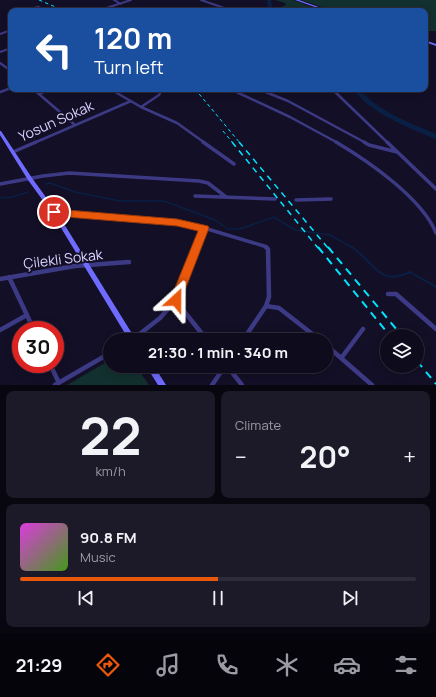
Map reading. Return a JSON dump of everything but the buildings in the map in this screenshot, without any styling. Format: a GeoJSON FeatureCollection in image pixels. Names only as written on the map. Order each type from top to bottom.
{"type":"FeatureCollection","features":[{"type":"Feature","properties":{"kind":"street"},"geometry":{"type":"LineString","coordinates":[[114,0],[121,4]]}},
{"type":"Feature","properties":{"kind":"street"},"geometry":{"type":"LineString","coordinates":[[107,8],[131,0]]}},
{"type":"Feature","properties":{"kind":"street"},"geometry":{"type":"LineString","coordinates":[[201,0],[224,8]]}},
{"type":"Feature","properties":{"kind":"street"},"geometry":{"type":"LineString","coordinates":[[296,0],[320,8]]}},
{"type":"Feature","properties":{"kind":"street"},"geometry":{"type":"LineString","coordinates":[[0,34],[8,31]]}},
{"type":"Feature","properties":{"kind":"street"},"geometry":{"type":"LineString","coordinates":[[37,92],[74,124]]}},
{"type":"Feature","properties":{"kind":"street"},"geometry":{"type":"LineString","coordinates":[[39,94],[43,92]]}},
{"type":"Feature","properties":{"kind":"street"},"geometry":{"type":"LineString","coordinates":[[116,92],[177,123],[234,164]]}},
{"type":"Feature","properties":{"kind":"street"},"geometry":{"type":"LineString","coordinates":[[141,106],[159,95],[160,92]]}},
{"type":"Feature","properties":{"kind":"street"},"geometry":{"type":"LineString","coordinates":[[236,92],[299,121],[334,140],[377,171],[412,201],[426,214],[436,233]]}},
{"type":"Feature","properties":{"kind":"street"},"geometry":{"type":"LineString","coordinates":[[266,92],[288,101],[333,124],[369,145],[397,152]]}},
{"type":"Feature","properties":{"kind":"street"},"geometry":{"type":"LineString","coordinates":[[335,92],[436,189]]}},
{"type":"Feature","properties":{"kind":"street","name":"Yosun Sokak"},"geometry":{"type":"LineString","coordinates":[[13,152],[131,100]]}},
{"type":"Feature","properties":{"kind":"street"},"geometry":{"type":"LineString","coordinates":[[1,135],[54,212],[128,333]]}},
{"type":"Feature","properties":{"kind":"street"},"geometry":{"type":"LineString","coordinates":[[0,184],[49,174],[69,173],[199,181],[208,183],[226,197]]}},
{"type":"Feature","properties":{"kind":"street"},"geometry":{"type":"LineString","coordinates":[[195,196],[275,199]]}},
{"type":"Feature","properties":{"kind":"street"},"geometry":{"type":"LineString","coordinates":[[296,200],[331,199]]}},
{"type":"Feature","properties":{"kind":"street"},"geometry":{"type":"LineString","coordinates":[[54,212],[177,223],[204,228],[264,246],[268,249],[268,298],[266,306],[248,333]]}},
{"type":"Feature","properties":{"kind":"street"},"geometry":{"type":"LineString","coordinates":[[140,333],[170,308],[176,300],[204,228]]}},
{"type":"Feature","properties":{"kind":"street","name":"Çilekli Sokak"},"geometry":{"type":"LineString","coordinates":[[0,279],[75,266],[129,262]]}},
{"type":"Feature","properties":{"kind":"street"},"geometry":{"type":"LineString","coordinates":[[9,277],[30,321]]}},
{"type":"Feature","properties":{"kind":"street"},"geometry":{"type":"LineString","coordinates":[[388,294],[396,294],[436,329]]}},
{"type":"Feature","properties":{"kind":"street"},"geometry":{"type":"LineString","coordinates":[[176,300],[202,333]]}},
{"type":"Feature","properties":{"kind":"street"},"geometry":{"type":"LineString","coordinates":[[266,306],[279,308],[311,333]]}},
{"type":"Feature","properties":{"kind":"street"},"geometry":{"type":"LineString","coordinates":[[0,330],[27,315]]}},
{"type":"Feature","properties":{"kind":"street"},"geometry":{"type":"LineString","coordinates":[[342,357],[354,343],[363,328]]}},
{"type":"Feature","properties":{"kind":"street"},"geometry":{"type":"LineString","coordinates":[[333,350],[372,385]]}},
{"type":"Feature","properties":{"kind":"street"},"geometry":{"type":"LineString","coordinates":[[53,373],[57,384],[103,357]]}},
{"type":"Feature","properties":{"kind":"street"},"geometry":{"type":"LineString","coordinates":[[154,373],[162,385]]}},
{"type":"Feature","properties":{"kind":"street"},"geometry":{"type":"LineString","coordinates":[[212,385],[221,373]]}},
{"type":"Feature","properties":{"kind":"street"},"geometry":{"type":"LineString","coordinates":[[232,373],[242,385]]}},
{"type":"Feature","properties":{"kind":"green space"},"geometry":{"type":"Polygon","coordinates":[[[275,0],[293,0],[315,8],[281,8],[286,5],[285,3],[275,0]]]}},
{"type":"Feature","properties":{"kind":"green space"},"geometry":{"type":"Polygon","coordinates":[[[301,0],[436,0],[436,31],[428,31],[428,8],[325,8],[301,0]]]}},
{"type":"Feature","properties":{"kind":"green space"},"geometry":{"type":"Polygon","coordinates":[[[103,364],[103,373],[141,373],[149,385],[67,385],[103,364]]]}},
{"type":"Feature","properties":{"kind":"waterway"},"geometry":{"type":"LineString","coordinates":[[269,0],[270,8]]}},
{"type":"Feature","properties":{"kind":"waterway"},"geometry":{"type":"LineString","coordinates":[[359,92],[373,106],[393,118],[436,137]]}},
{"type":"Feature","properties":{"kind":"waterway"},"geometry":{"type":"LineString","coordinates":[[46,184],[50,183],[75,192],[120,201],[164,201],[215,220],[228,229],[240,229],[274,217],[295,230],[330,235],[353,248]]}},
{"type":"Feature","properties":{"kind":"waterway"},"geometry":{"type":"LineString","coordinates":[[0,198],[12,197],[28,192]]}},
{"type":"Feature","properties":{"kind":"waterway"},"geometry":{"type":"LineString","coordinates":[[352,247],[384,275],[391,277],[400,276],[410,272],[436,287]]}},
{"type":"Feature","properties":{"kind":"railway"},"geometry":{"type":"LineString","coordinates":[[39,0],[58,8]]}},
{"type":"Feature","properties":{"kind":"railway"},"geometry":{"type":"LineString","coordinates":[[198,92],[240,143]]}},
{"type":"Feature","properties":{"kind":"railway"},"geometry":{"type":"LineString","coordinates":[[223,131],[233,143]]}},
{"type":"Feature","properties":{"kind":"railway"},"geometry":{"type":"LineString","coordinates":[[232,142],[318,248]]}},
{"type":"Feature","properties":{"kind":"railway"},"geometry":{"type":"LineString","coordinates":[[239,142],[328,248]]}},
{"type":"Feature","properties":{"kind":"railway"},"geometry":{"type":"LineString","coordinates":[[318,247],[384,329]]}},
{"type":"Feature","properties":{"kind":"railway"},"geometry":{"type":"LineString","coordinates":[[328,247],[396,329]]}},
{"type":"Feature","properties":{"kind":"railway"},"geometry":{"type":"LineString","coordinates":[[424,369],[436,384]]}},
{"type":"Feature","properties":{"kind":"route"},"geometry":{"type":"LineString","coordinates":[[54,212],[177,223],[204,228],[176,300]]}}]}
